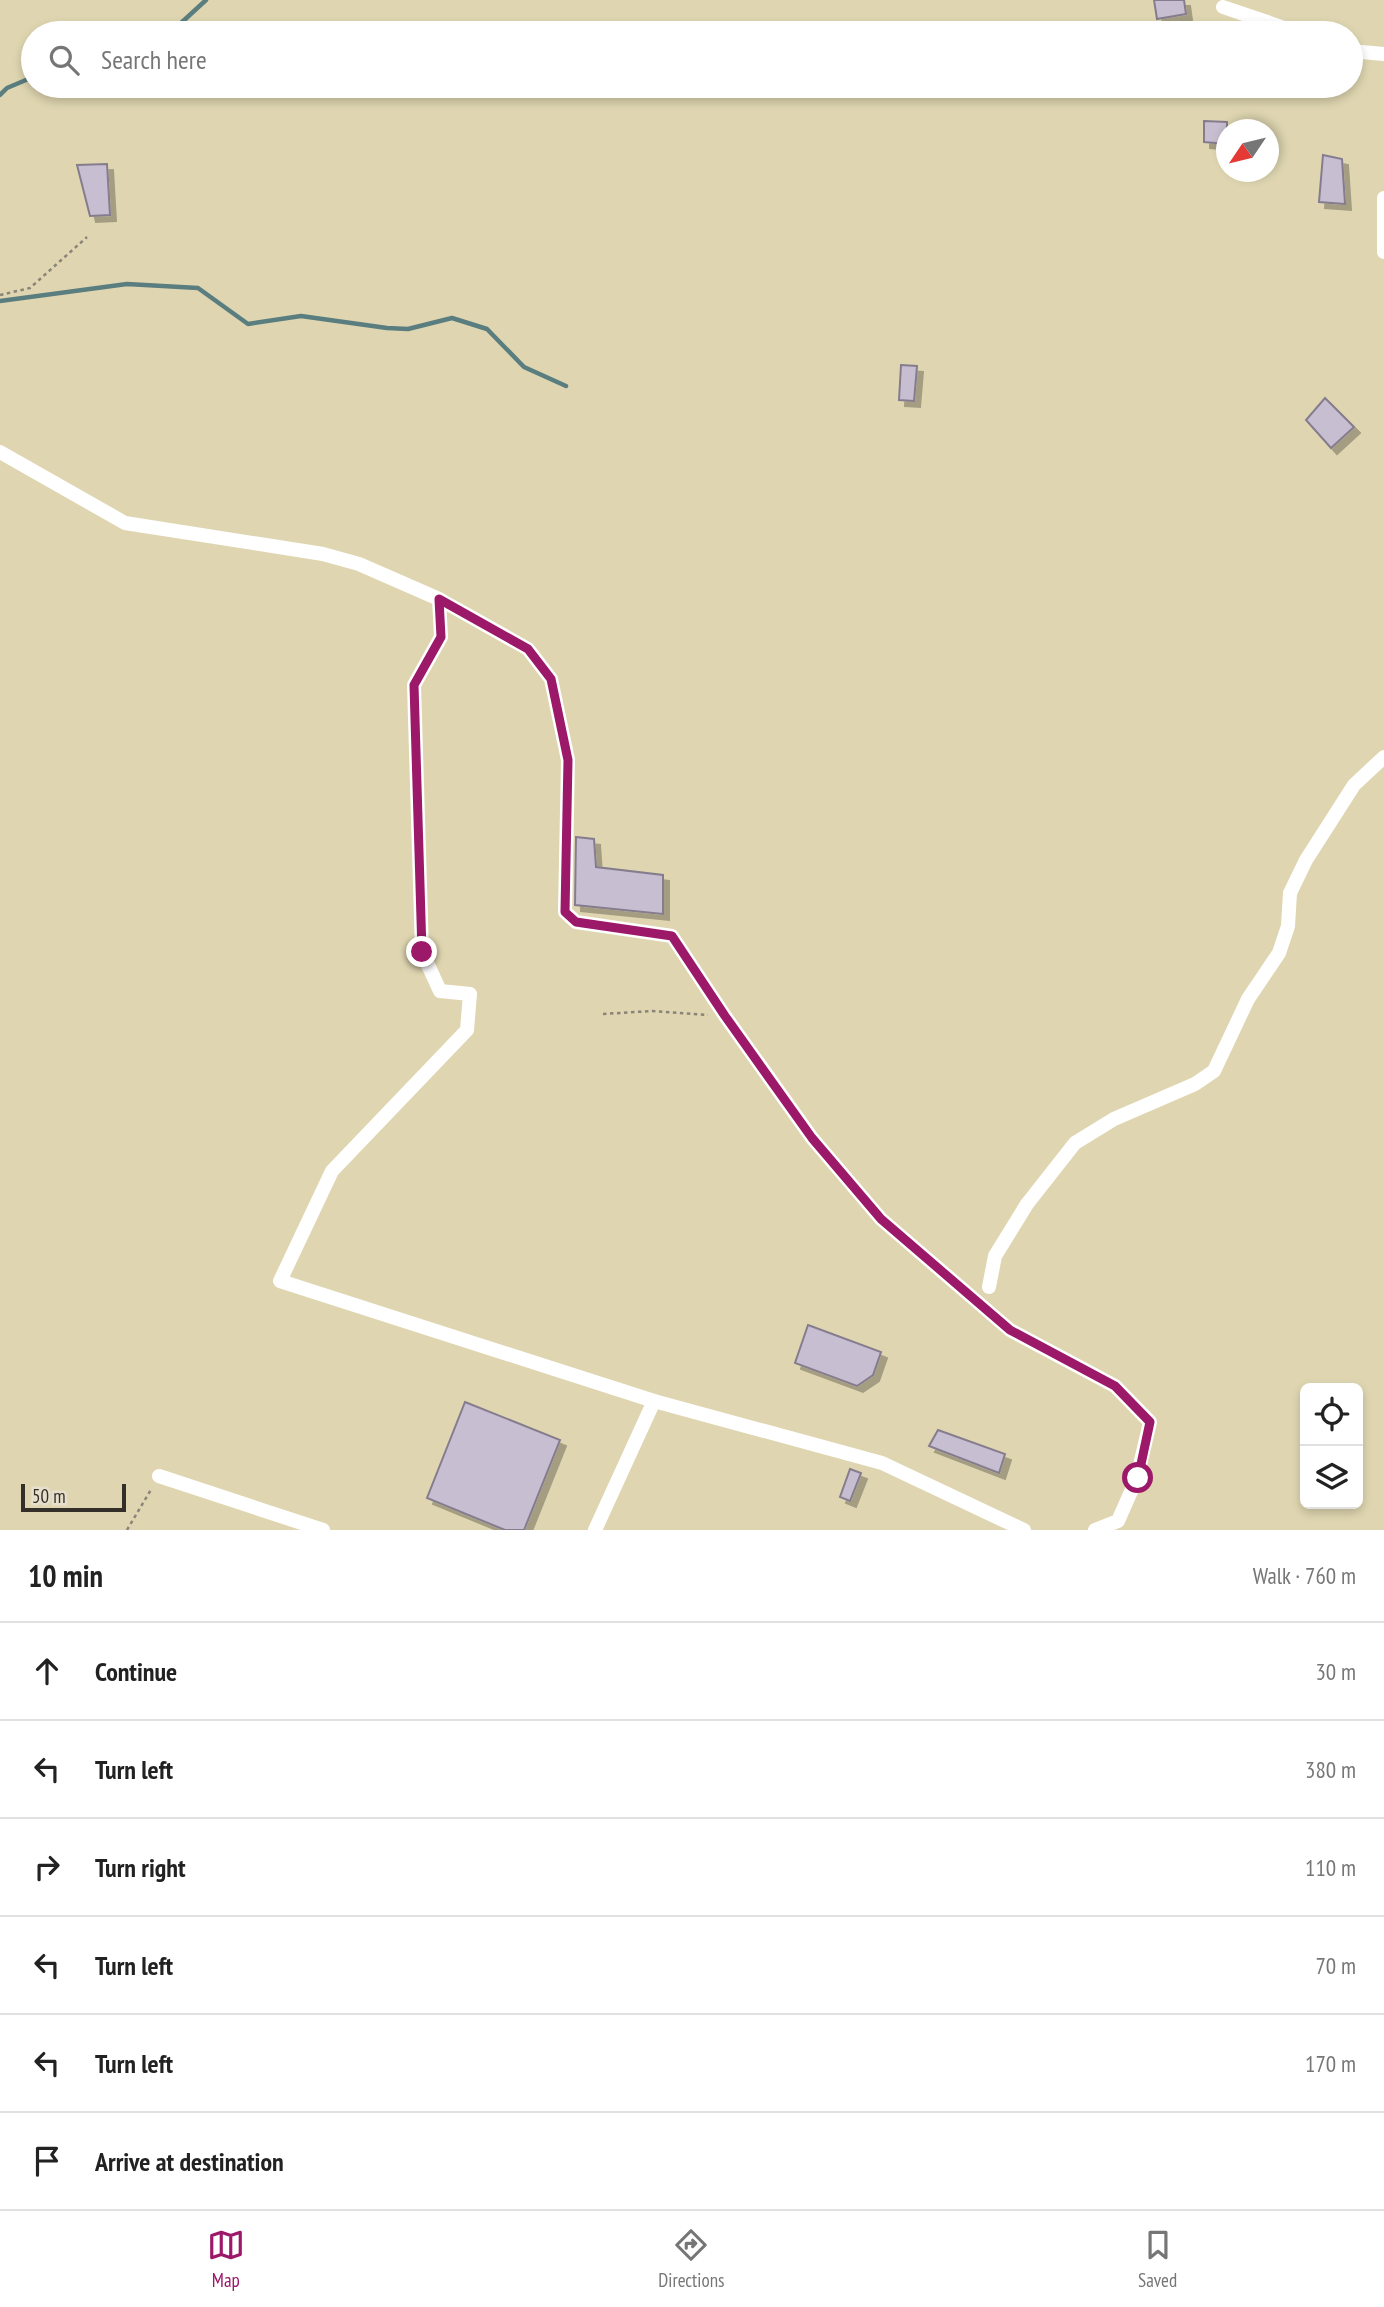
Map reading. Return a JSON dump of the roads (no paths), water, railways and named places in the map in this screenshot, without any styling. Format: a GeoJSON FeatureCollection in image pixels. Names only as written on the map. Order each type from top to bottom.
{"type":"FeatureCollection","features":[{"type":"Feature","properties":{"kind":"street"},"geometry":{"type":"LineString","coordinates":[[1223,7],[1262,21]]}},
{"type":"Feature","properties":{"kind":"street"},"geometry":{"type":"LineString","coordinates":[[1363,52],[1384,54]]}},
{"type":"Feature","properties":{"kind":"street"},"geometry":{"type":"LineString","coordinates":[[1384,198],[1384,251]]}},
{"type":"Feature","properties":{"kind":"street"},"geometry":{"type":"LineString","coordinates":[[0,452],[125,523],[323,554],[359,564],[439,599],[528,649],[551,679],[568,760],[565,912],[576,922],[672,936],[812,1138],[881,1219],[1010,1330],[1115,1386],[1150,1422],[1138,1478],[1118,1525],[1095,1530]]}},
{"type":"Feature","properties":{"kind":"street"},"geometry":{"type":"LineString","coordinates":[[439,599],[441,637],[414,685],[422,952],[439,991],[470,994],[467,1030],[332,1171],[280,1281],[654,1401],[882,1463],[1024,1530]]}},
{"type":"Feature","properties":{"kind":"street"},"geometry":{"type":"LineString","coordinates":[[989,1287],[995,1255],[1027,1204],[1075,1143],[1114,1119],[1195,1084],[1214,1071],[1248,999],[1279,953],[1288,926],[1290,892],[1306,860],[1354,785],[1384,757]]}},
{"type":"Feature","properties":{"kind":"street"},"geometry":{"type":"LineString","coordinates":[[595,1530],[654,1401]]}},
{"type":"Feature","properties":{"kind":"street"},"geometry":{"type":"LineString","coordinates":[[159,1476],[323,1530]]}},
{"type":"Feature","properties":{"kind":"waterway"},"geometry":{"type":"LineString","coordinates":[[183,21],[206,0]]}},
{"type":"Feature","properties":{"kind":"waterway"},"geometry":{"type":"LineString","coordinates":[[0,95],[7,88],[21,82]]}},
{"type":"Feature","properties":{"kind":"waterway"},"geometry":{"type":"LineString","coordinates":[[0,301],[127,284],[198,288],[248,324],[301,316],[408,329],[452,318],[487,329],[524,367],[566,386]]}}]}
